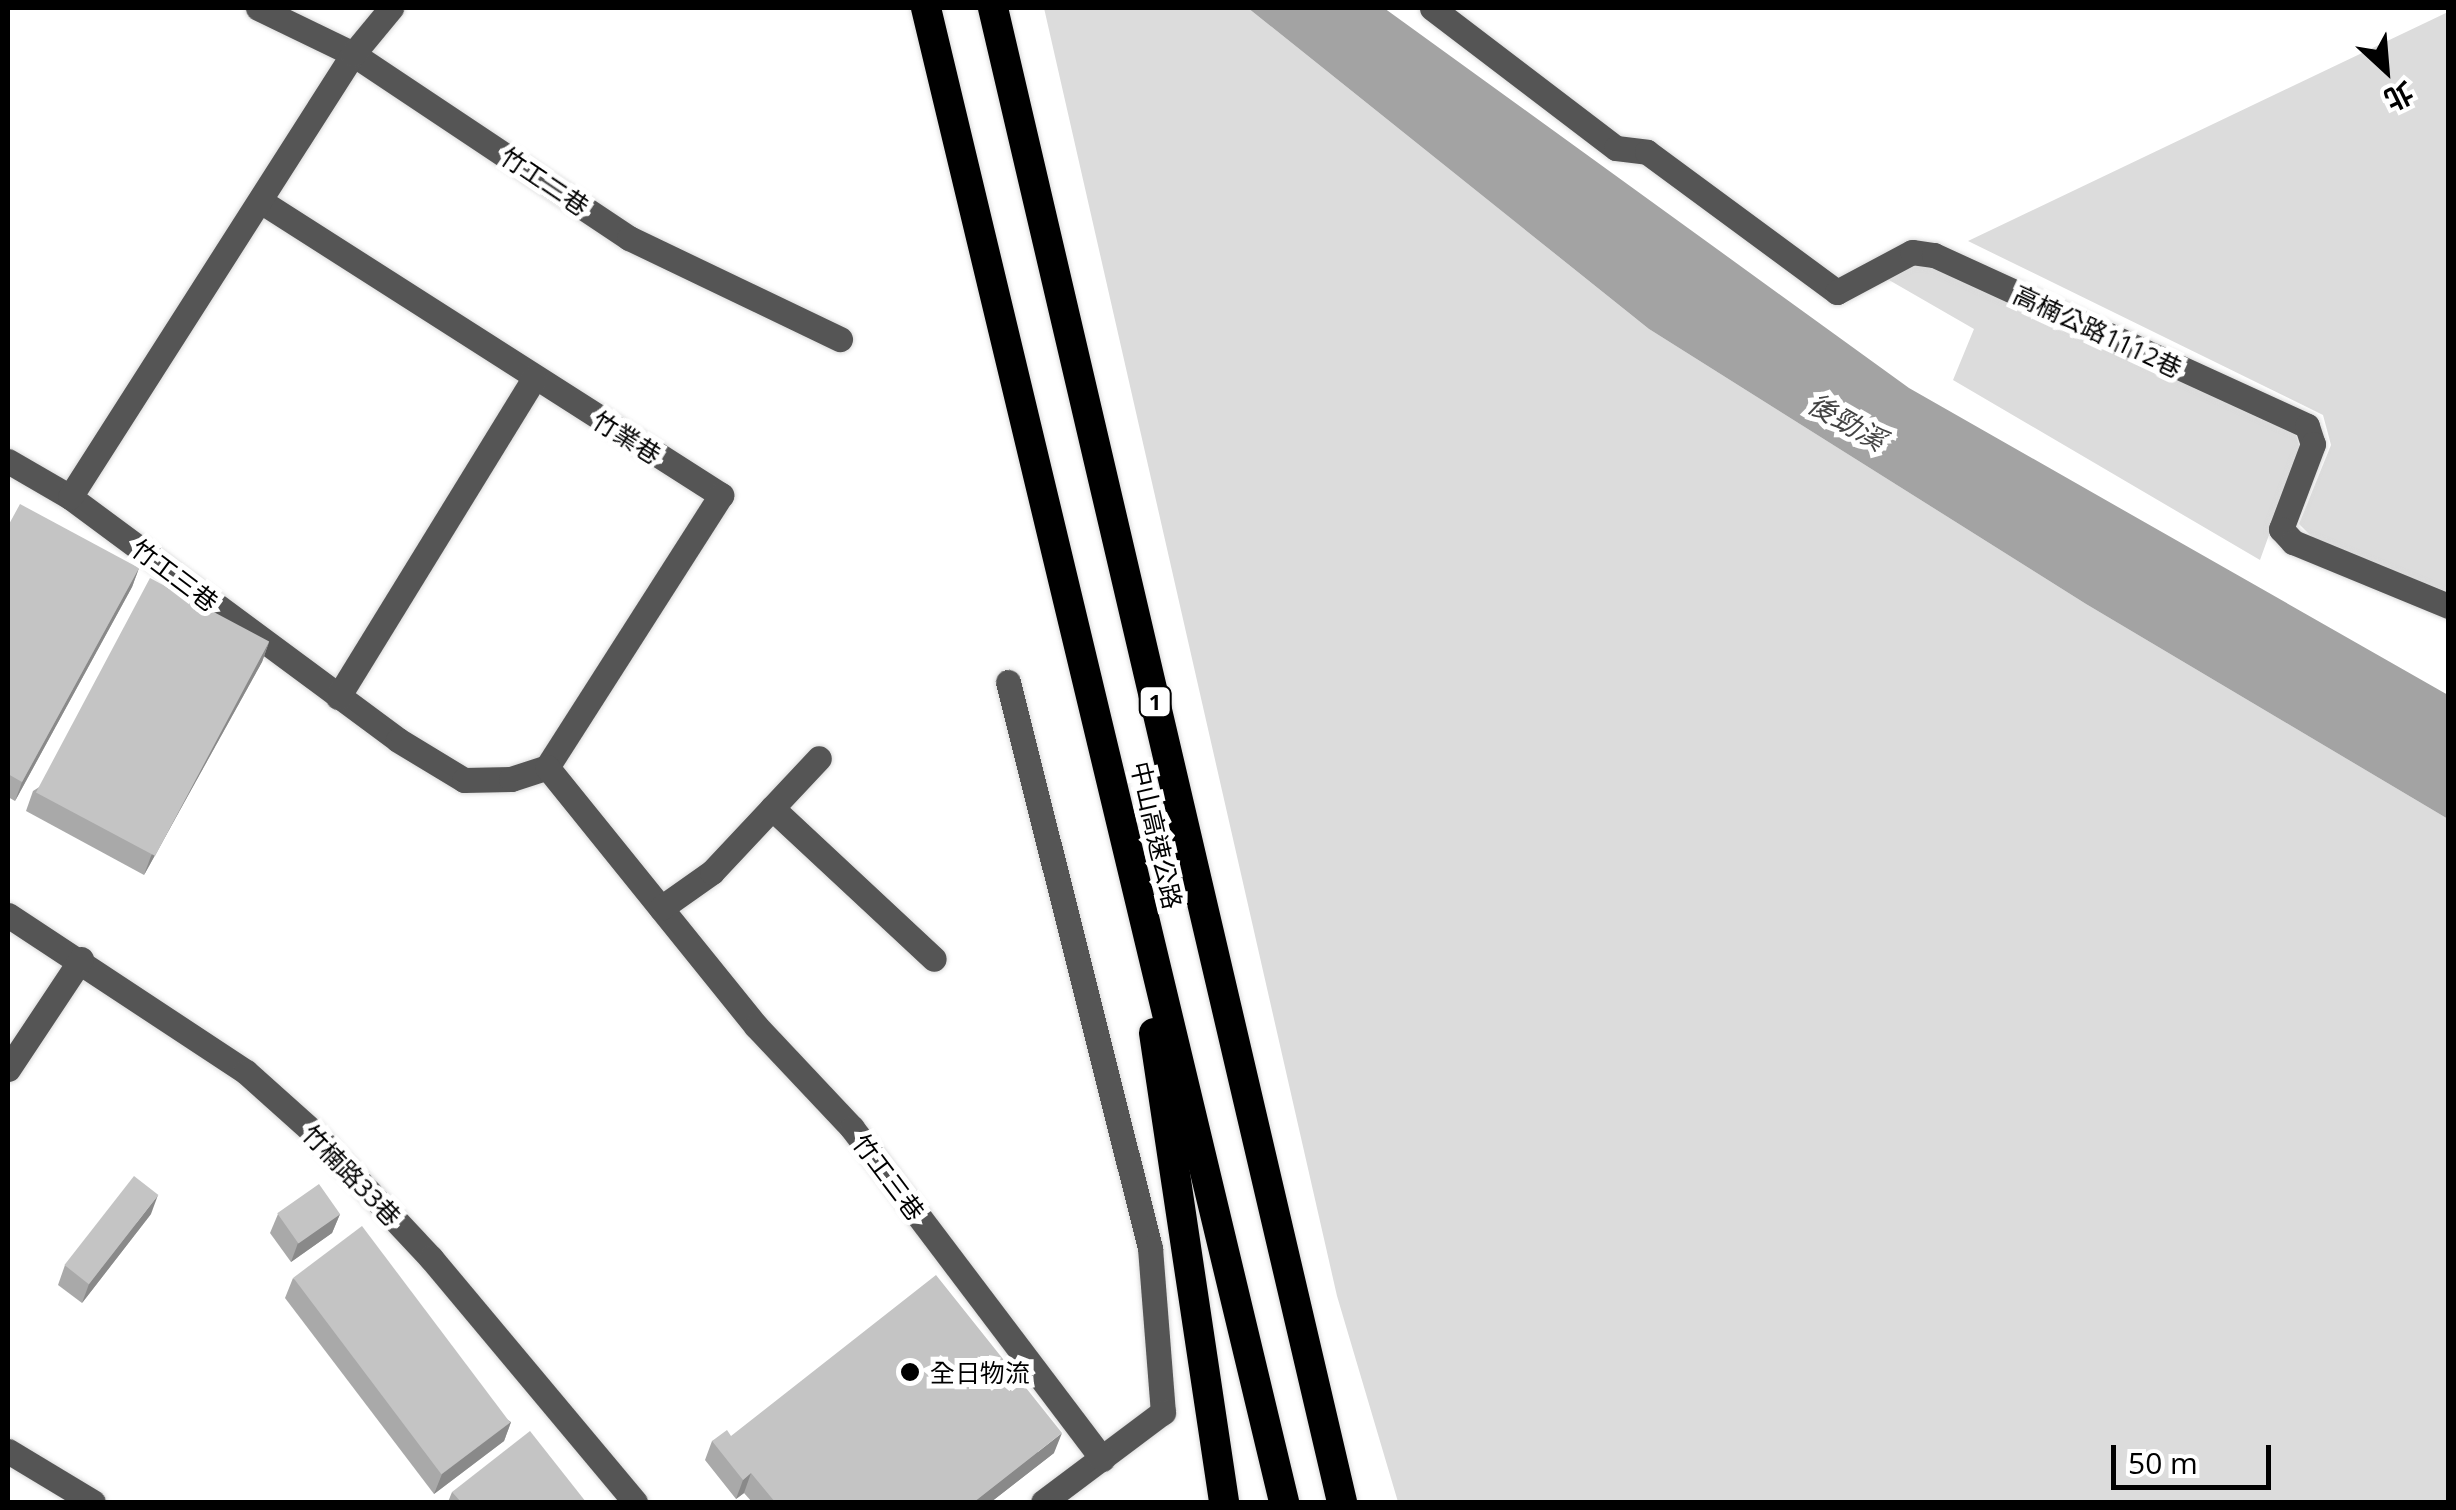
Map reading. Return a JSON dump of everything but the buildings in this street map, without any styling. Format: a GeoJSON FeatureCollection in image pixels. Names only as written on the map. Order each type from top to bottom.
{"type":"FeatureCollection","features":[{"type":"Feature","properties":{"kind":"highway","name":"中山高速公路"},"geometry":{"type":"LineString","coordinates":[[926,8],[1284,1502]]}},
{"type":"Feature","properties":{"kind":"highway","name":"中山高速公路"},"geometry":{"type":"LineString","coordinates":[[994,8],[1342,1502]]}},
{"type":"Feature","properties":{"kind":"highway"},"geometry":{"type":"LineString","coordinates":[[1117,798],[1224,1502]]}},
{"type":"Feature","properties":{"kind":"highway"},"geometry":{"type":"LineString","coordinates":[[1316,1396],[1351,1502]]}},
{"type":"Feature","properties":{"kind":"street","name":"竹工二巷"},"geometry":{"type":"LineString","coordinates":[[258,8],[353,54],[629,238],[840,339]]}},
{"type":"Feature","properties":{"kind":"street"},"geometry":{"type":"LineString","coordinates":[[70,497],[353,54],[391,8]]}},
{"type":"Feature","properties":{"kind":"street","name":"高楠公路1112巷"},"geometry":{"type":"LineString","coordinates":[[1432,8],[1528,74],[1616,148],[1647,152],[1837,292],[1912,252],[1934,255],[2307,426],[2314,444],[2281,529],[2293,542],[2448,606]]}},
{"type":"Feature","properties":{"kind":"street","name":"竹業巷"},"geometry":{"type":"LineString","coordinates":[[262,202],[720,496],[548,767]]}},
{"type":"Feature","properties":{"kind":"street"},"geometry":{"type":"LineString","coordinates":[[338,696],[534,379]]}},
{"type":"Feature","properties":{"kind":"street","name":"竹工三巷"},"geometry":{"type":"LineString","coordinates":[[8,461],[70,497],[338,696],[464,780],[512,778],[548,767],[756,1026],[852,1128],[1102,1459]]}},
{"type":"Feature","properties":{"kind":"street"},"geometry":{"type":"LineString","coordinates":[[1008,682],[1150,1248],[1162,1412],[1043,1502]]}},
{"type":"Feature","properties":{"kind":"street"},"geometry":{"type":"LineString","coordinates":[[661,908],[712,872],[819,758]]}},
{"type":"Feature","properties":{"kind":"street"},"geometry":{"type":"LineString","coordinates":[[772,808],[934,958]]}},
{"type":"Feature","properties":{"kind":"street","name":"竹楠路33巷"},"geometry":{"type":"LineString","coordinates":[[8,915],[82,959],[246,1072],[313,1132],[431,1258],[635,1502]]}},
{"type":"Feature","properties":{"kind":"street"},"geometry":{"type":"LineString","coordinates":[[8,1069],[82,959]]}},
{"type":"Feature","properties":{"kind":"street"},"geometry":{"type":"LineString","coordinates":[[8,1451],[88,1501]]}},
{"type":"Feature","properties":{"kind":"shaded area"},"geometry":{"type":"Polygon","coordinates":[[[1044,8],[1248,8],[1649,329],[2086,604],[2448,819],[2448,1502],[1398,1502],[1337,1296],[1044,8]]]}},
{"type":"Feature","properties":{"kind":"shaded area"},"geometry":{"type":"Polygon","coordinates":[[[2448,12],[2448,592],[2317,542],[2299,524],[2331,445],[2323,415],[1968,241],[2448,12]]]}},
{"type":"Feature","properties":{"kind":"shaded area"},"geometry":{"type":"Polygon","coordinates":[[[1925,258],[2295,431],[2300,449],[2260,560],[1953,380],[1974,329],[1882,276],[1925,258]]]}},
{"type":"Feature","properties":{"kind":"water","name":"後勁溪"},"geometry":{"type":"Polygon","coordinates":[[[1248,8],[1384,8],[1909,388],[2448,695],[2448,819],[2086,604],[1649,329],[1248,8]]]}},
{"type":"Feature","properties":{"kind":"place","name":"全日物流"},"geometry":{"type":"Point","coordinates":[910,1372]}}]}
